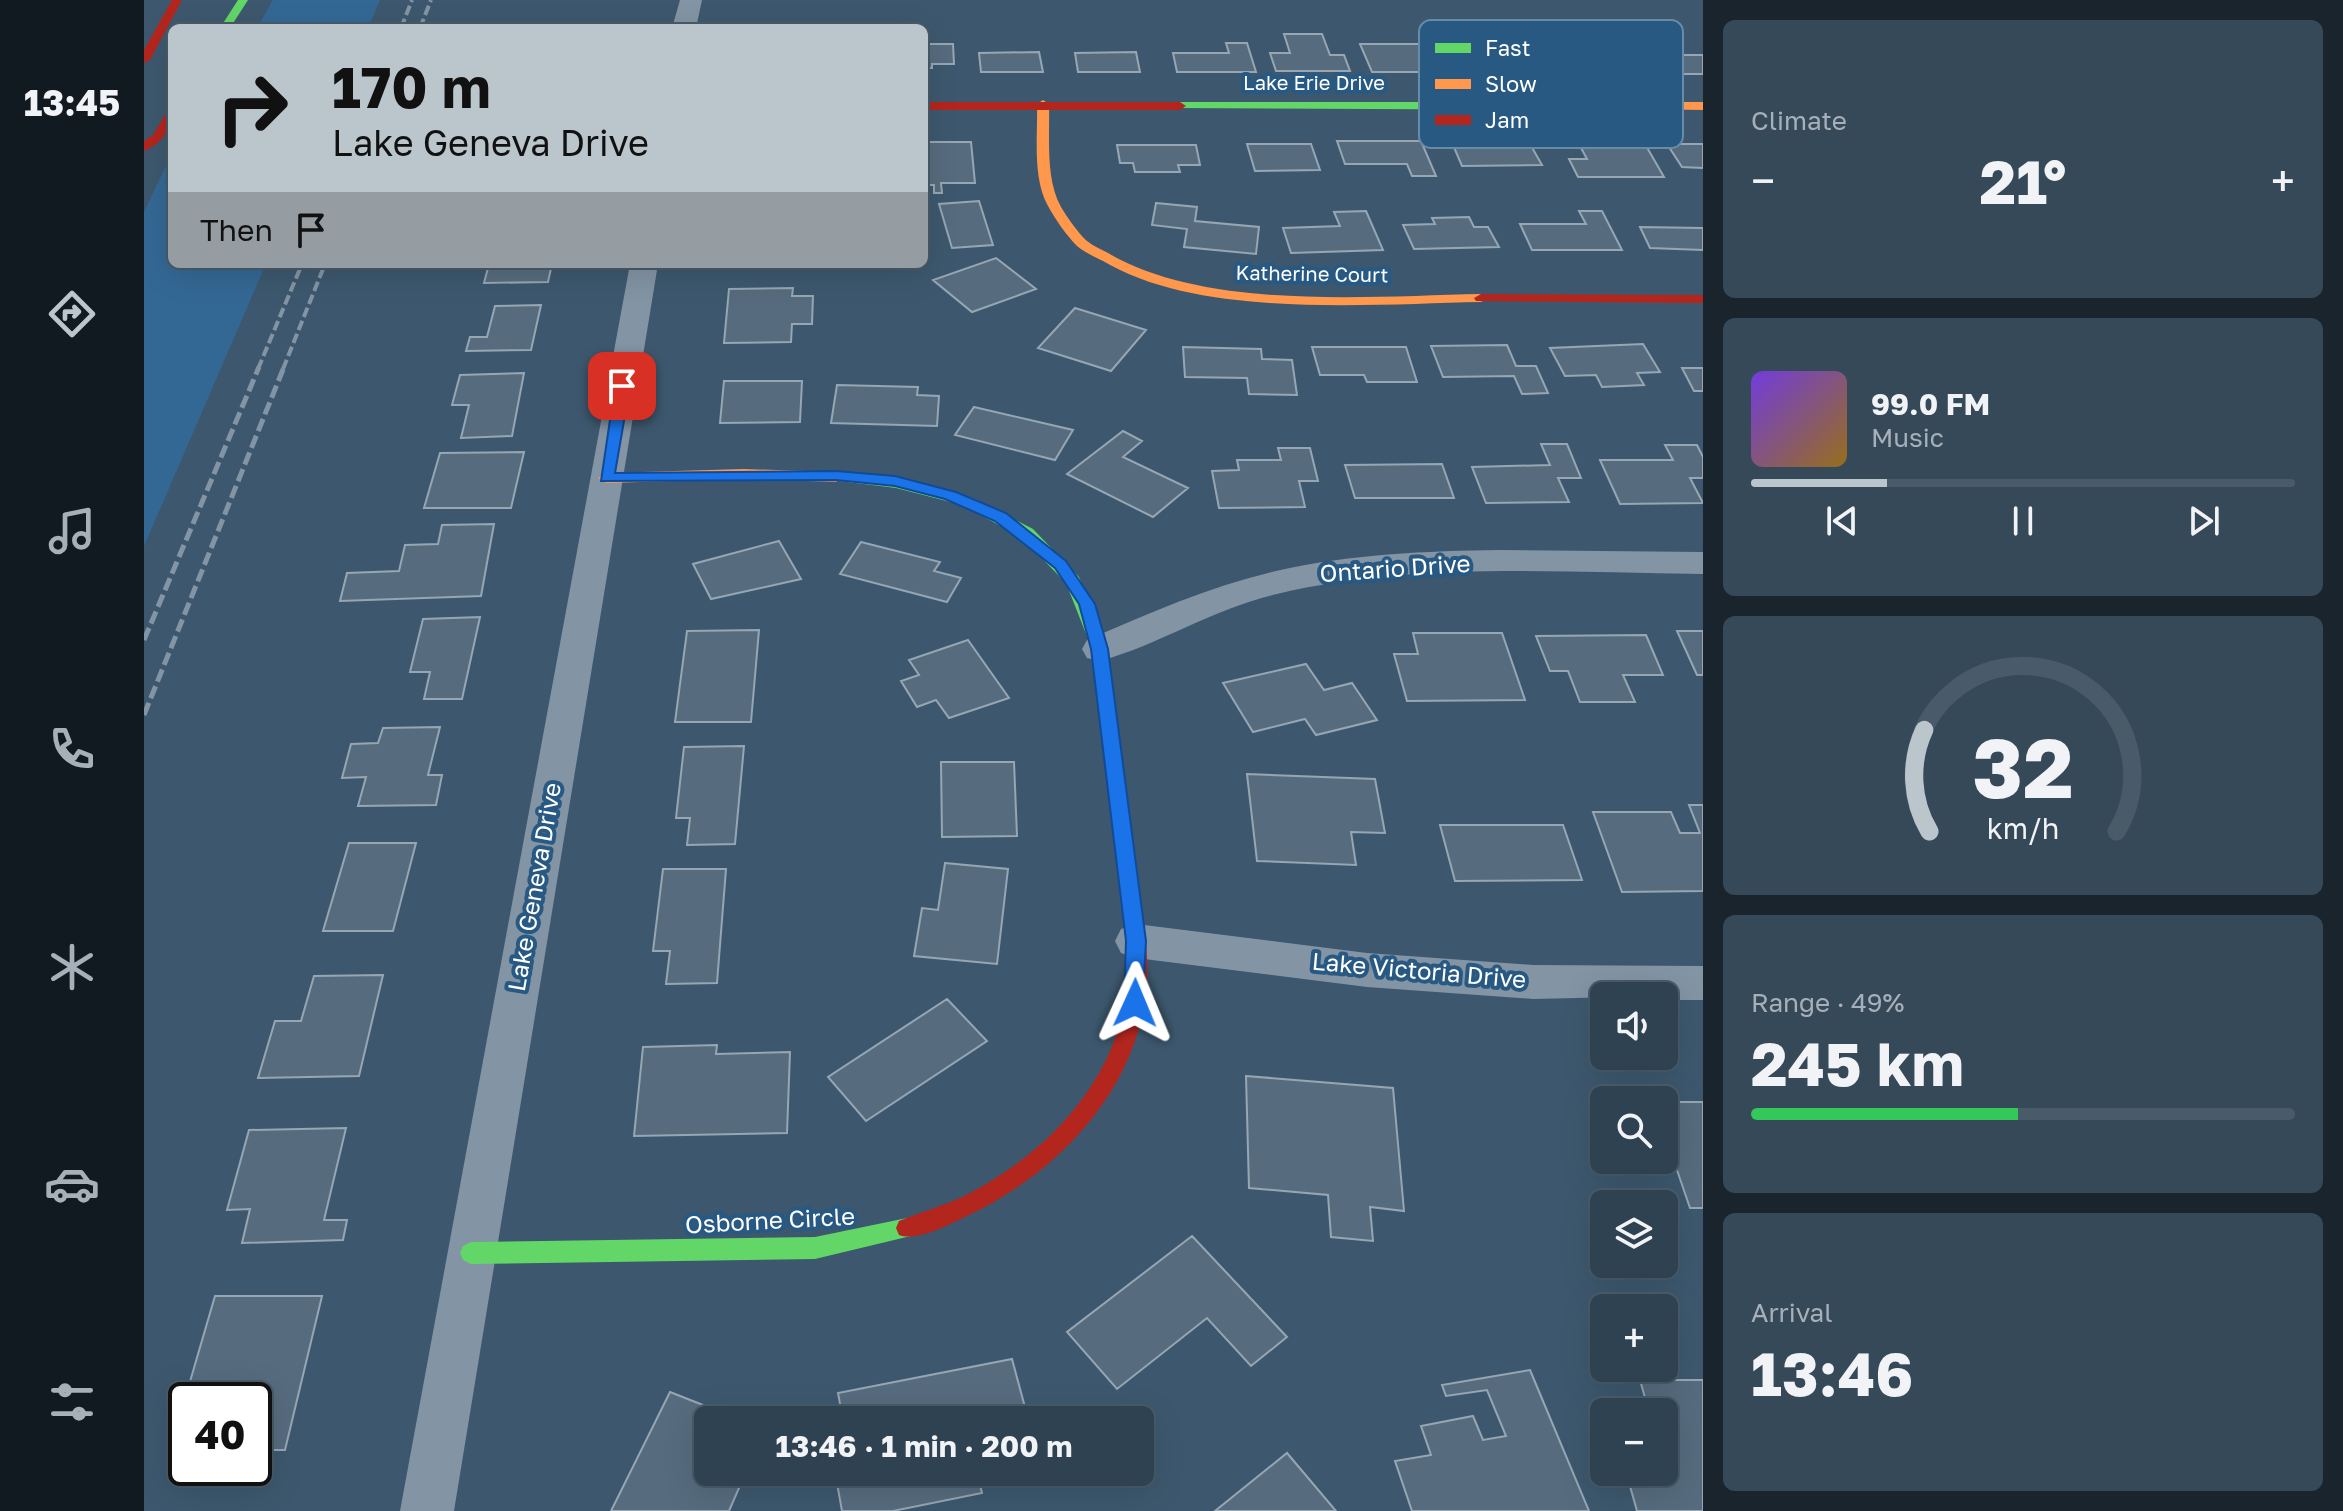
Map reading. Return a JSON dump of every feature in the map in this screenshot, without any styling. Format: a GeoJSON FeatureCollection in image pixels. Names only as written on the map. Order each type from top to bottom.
{"type":"FeatureCollection","features":[{"type":"Feature","properties":{"kind":"main road"},"geometry":{"type":"LineString","coordinates":[[144,60],[177,0]]}},
{"type":"Feature","properties":{"kind":"main road"},"geometry":{"type":"LineString","coordinates":[[228,24],[243,0]]}},
{"type":"Feature","properties":{"kind":"main road","name":"Katherine Court"},"geometry":{"type":"LineString","coordinates":[[1043,104],[1052,200],[1063,224],[1086,247],[1109,261],[1162,283],[1210,293],[1262,297],[1703,299]]}},
{"type":"Feature","properties":{"kind":"main road","name":"Lake Erie Drive"},"geometry":{"type":"LineString","coordinates":[[928,106],[1419,105]]}},
{"type":"Feature","properties":{"kind":"main road","name":"Lake Erie Drive"},"geometry":{"type":"LineString","coordinates":[[1683,106],[1703,106]]}},
{"type":"Feature","properties":{"kind":"main road"},"geometry":{"type":"LineString","coordinates":[[144,147],[158,137],[168,120]]}},
{"type":"Feature","properties":{"kind":"main road","name":"Osborne Circle"},"geometry":{"type":"LineString","coordinates":[[471,1253],[815,1248],[901,1233],[981,1201],[1048,1155],[1097,1097],[1127,1035],[1135,1003],[1136,941],[1100,649],[1087,604],[1061,565],[1001,517],[950,495],[895,481],[836,476],[606,478]]}},
{"type":"Feature","properties":{"kind":"street"},"geometry":{"type":"LineString","coordinates":[[685,24],[691,0]]}},
{"type":"Feature","properties":{"kind":"street","name":"Lake Geneva Drive"},"geometry":{"type":"LineString","coordinates":[[427,1511],[643,268]]}},
{"type":"Feature","properties":{"kind":"street","name":"Ontario Drive"},"geometry":{"type":"LineString","coordinates":[[1100,649],[1224,597],[1326,573],[1433,562],[1703,563]]}},
{"type":"Feature","properties":{"kind":"street","name":"Lake Victoria Drive"},"geometry":{"type":"LineString","coordinates":[[1136,941],[1367,970],[1533,982],[1703,983]]}},
{"type":"Feature","properties":{"kind":"shaded area"},"geometry":{"type":"Polygon","coordinates":[[[273,0],[380,0],[370,24],[259,24],[273,0]]]}},
{"type":"Feature","properties":{"kind":"shaded area"},"geometry":{"type":"Polygon","coordinates":[[[168,161],[168,268],[264,268],[144,546],[144,212],[168,161]]]}},
{"type":"Feature","properties":{"kind":"building"},"geometry":{"type":"Polygon","coordinates":[[[1284,34],[1322,34],[1330,55],[1344,55],[1350,71],[1276,71],[1270,53],[1290,53],[1284,34]]]}},
{"type":"Feature","properties":{"kind":"building"},"geometry":{"type":"Polygon","coordinates":[[[1226,43],[1247,43],[1256,72],[1177,72],[1173,53],[1229,53],[1226,43]]]}},
{"type":"Feature","properties":{"kind":"building"},"geometry":{"type":"Polygon","coordinates":[[[928,44],[953,44],[954,64],[932,64],[932,68],[928,68],[928,44]]]}},
{"type":"Feature","properties":{"kind":"building"},"geometry":{"type":"Polygon","coordinates":[[[1360,44],[1419,44],[1419,72],[1372,72],[1360,44]]]}},
{"type":"Feature","properties":{"kind":"building"},"geometry":{"type":"Polygon","coordinates":[[[1039,52],[1043,72],[981,72],[979,53],[1039,52]]]}},
{"type":"Feature","properties":{"kind":"building"},"geometry":{"type":"Polygon","coordinates":[[[1136,52],[1140,72],[1078,72],[1075,53],[1136,52]]]}},
{"type":"Feature","properties":{"kind":"building"},"geometry":{"type":"Polygon","coordinates":[[[1683,55],[1703,55],[1703,74],[1683,74],[1683,55]]]}},
{"type":"Feature","properties":{"kind":"building"},"geometry":{"type":"Polygon","coordinates":[[[1337,141],[1419,141],[1419,148],[1424,148],[1436,176],[1412,176],[1407,164],[1345,164],[1337,141]]]}},
{"type":"Feature","properties":{"kind":"building"},"geometry":{"type":"Polygon","coordinates":[[[928,142],[971,142],[975,183],[941,183],[942,193],[934,193],[934,185],[928,185],[928,142]]]}},
{"type":"Feature","properties":{"kind":"building"},"geometry":{"type":"Polygon","coordinates":[[[1247,144],[1311,144],[1320,170],[1255,171],[1247,144]]]}},
{"type":"Feature","properties":{"kind":"building"},"geometry":{"type":"Polygon","coordinates":[[[1703,144],[1703,168],[1682,167],[1670,148],[1703,144]]]}},
{"type":"Feature","properties":{"kind":"building"},"geometry":{"type":"Polygon","coordinates":[[[1117,145],[1196,145],[1200,165],[1178,165],[1180,172],[1135,172],[1133,163],[1120,163],[1117,145]]]}},
{"type":"Feature","properties":{"kind":"building"},"geometry":{"type":"Polygon","coordinates":[[[1454,148],[1532,148],[1542,165],[1462,166],[1454,148]]]}},
{"type":"Feature","properties":{"kind":"building"},"geometry":{"type":"Polygon","coordinates":[[[1581,148],[1647,148],[1664,177],[1578,177],[1569,159],[1587,159],[1581,148]]]}},
{"type":"Feature","properties":{"kind":"building"},"geometry":{"type":"Polygon","coordinates":[[[979,201],[993,245],[952,248],[939,204],[979,201]]]}},
{"type":"Feature","properties":{"kind":"building"},"geometry":{"type":"Polygon","coordinates":[[[1156,203],[1197,207],[1195,221],[1259,227],[1256,254],[1184,247],[1187,229],[1152,225],[1156,203]]]}},
{"type":"Feature","properties":{"kind":"building"},"geometry":{"type":"Polygon","coordinates":[[[1366,211],[1383,250],[1291,253],[1283,228],[1340,226],[1334,212],[1366,211]]]}},
{"type":"Feature","properties":{"kind":"building"},"geometry":{"type":"Polygon","coordinates":[[[1579,211],[1602,211],[1622,250],[1532,250],[1520,224],[1586,224],[1579,211]]]}},
{"type":"Feature","properties":{"kind":"building"},"geometry":{"type":"Polygon","coordinates":[[[1469,217],[1474,227],[1488,227],[1499,247],[1414,249],[1403,225],[1435,224],[1432,218],[1469,217]]]}},
{"type":"Feature","properties":{"kind":"building"},"geometry":{"type":"Polygon","coordinates":[[[1640,227],[1703,228],[1703,250],[1650,248],[1640,227]]]}},
{"type":"Feature","properties":{"kind":"building"},"geometry":{"type":"Polygon","coordinates":[[[996,258],[1036,289],[972,312],[933,280],[996,258]]]}},
{"type":"Feature","properties":{"kind":"building"},"geometry":{"type":"Polygon","coordinates":[[[488,268],[551,268],[548,282],[484,283],[488,268]]]}},
{"type":"Feature","properties":{"kind":"building"},"geometry":{"type":"Polygon","coordinates":[[[736,268],[799,268],[799,269],[736,268]]]}},
{"type":"Feature","properties":{"kind":"building"},"geometry":{"type":"Polygon","coordinates":[[[793,288],[792,296],[813,296],[812,324],[792,324],[791,342],[724,343],[729,289],[793,288]]]}},
{"type":"Feature","properties":{"kind":"building"},"geometry":{"type":"Polygon","coordinates":[[[541,305],[531,350],[466,351],[470,337],[487,337],[495,306],[541,305]]]}},
{"type":"Feature","properties":{"kind":"building"},"geometry":{"type":"Polygon","coordinates":[[[1075,308],[1146,330],[1111,371],[1038,348],[1075,308]]]}},
{"type":"Feature","properties":{"kind":"building"},"geometry":{"type":"Polygon","coordinates":[[[1643,344],[1660,372],[1637,373],[1644,385],[1602,387],[1596,375],[1565,376],[1550,348],[1643,344]]]}},
{"type":"Feature","properties":{"kind":"building"},"geometry":{"type":"Polygon","coordinates":[[[1507,345],[1516,366],[1536,366],[1548,393],[1522,394],[1514,376],[1443,377],[1431,346],[1507,345]]]}},
{"type":"Feature","properties":{"kind":"building"},"geometry":{"type":"Polygon","coordinates":[[[1183,347],[1261,349],[1262,359],[1292,360],[1297,395],[1249,394],[1247,378],[1185,377],[1183,347]]]}},
{"type":"Feature","properties":{"kind":"building"},"geometry":{"type":"Polygon","coordinates":[[[1312,347],[1406,347],[1417,382],[1367,382],[1364,375],[1320,375],[1312,347]]]}},
{"type":"Feature","properties":{"kind":"building"},"geometry":{"type":"Polygon","coordinates":[[[1682,368],[1703,368],[1703,391],[1694,391],[1682,368]]]}},
{"type":"Feature","properties":{"kind":"building"},"geometry":{"type":"Polygon","coordinates":[[[524,373],[512,436],[461,438],[469,405],[452,405],[460,375],[524,373]]]}},
{"type":"Feature","properties":{"kind":"building"},"geometry":{"type":"Polygon","coordinates":[[[724,381],[802,381],[800,422],[720,423],[724,381]]]}},
{"type":"Feature","properties":{"kind":"building"},"geometry":{"type":"Polygon","coordinates":[[[837,385],[918,387],[917,395],[939,396],[937,426],[831,423],[837,385]]]}},
{"type":"Feature","properties":{"kind":"building"},"geometry":{"type":"Polygon","coordinates":[[[974,407],[1073,430],[1055,460],[955,435],[974,407]]]}},
{"type":"Feature","properties":{"kind":"building"},"geometry":{"type":"Polygon","coordinates":[[[1123,431],[1142,441],[1123,457],[1188,488],[1153,517],[1067,474],[1123,431]]]}},
{"type":"Feature","properties":{"kind":"building"},"geometry":{"type":"Polygon","coordinates":[[[1541,444],[1567,444],[1581,478],[1558,478],[1569,502],[1486,503],[1472,467],[1550,465],[1541,444]]]}},
{"type":"Feature","properties":{"kind":"building"},"geometry":{"type":"Polygon","coordinates":[[[1665,445],[1697,445],[1703,457],[1703,478],[1690,478],[1703,503],[1620,504],[1600,460],[1673,460],[1665,445]]]}},
{"type":"Feature","properties":{"kind":"building"},"geometry":{"type":"Polygon","coordinates":[[[1278,448],[1310,448],[1318,481],[1299,481],[1305,507],[1219,508],[1212,471],[1239,470],[1237,460],[1281,460],[1278,448]]]}},
{"type":"Feature","properties":{"kind":"building"},"geometry":{"type":"Polygon","coordinates":[[[524,452],[511,508],[424,508],[440,453],[524,452]]]}},
{"type":"Feature","properties":{"kind":"building"},"geometry":{"type":"Polygon","coordinates":[[[1442,464],[1454,498],[1355,498],[1345,465],[1442,464]]]}},
{"type":"Feature","properties":{"kind":"building"},"geometry":{"type":"Polygon","coordinates":[[[494,524],[481,596],[340,601],[347,573],[399,571],[405,545],[438,544],[442,525],[494,524]]]}},
{"type":"Feature","properties":{"kind":"building"},"geometry":{"type":"Polygon","coordinates":[[[779,541],[801,579],[711,599],[693,564],[779,541]]]}},
{"type":"Feature","properties":{"kind":"building"},"geometry":{"type":"Polygon","coordinates":[[[861,542],[940,562],[934,571],[961,578],[947,602],[840,574],[861,542]]]}},
{"type":"Feature","properties":{"kind":"building"},"geometry":{"type":"Polygon","coordinates":[[[480,617],[462,699],[424,699],[430,672],[410,672],[423,619],[480,617]]]}},
{"type":"Feature","properties":{"kind":"building"},"geometry":{"type":"Polygon","coordinates":[[[759,630],[751,722],[675,722],[687,631],[759,630]]]}},
{"type":"Feature","properties":{"kind":"building"},"geometry":{"type":"Polygon","coordinates":[[[1677,631],[1703,631],[1703,675],[1697,675],[1677,631]]]}},
{"type":"Feature","properties":{"kind":"building"},"geometry":{"type":"Polygon","coordinates":[[[1413,633],[1502,633],[1525,700],[1407,701],[1394,654],[1418,654],[1413,633]]]}},
{"type":"Feature","properties":{"kind":"building"},"geometry":{"type":"Polygon","coordinates":[[[1646,635],[1663,675],[1623,675],[1635,702],[1580,702],[1568,671],[1550,671],[1536,636],[1646,635]]]}},
{"type":"Feature","properties":{"kind":"building"},"geometry":{"type":"Polygon","coordinates":[[[968,640],[1009,698],[949,718],[936,700],[917,707],[901,681],[919,675],[909,660],[968,640]]]}},
{"type":"Feature","properties":{"kind":"building"},"geometry":{"type":"Polygon","coordinates":[[[1306,664],[1324,690],[1352,683],[1377,720],[1316,735],[1305,719],[1253,732],[1223,683],[1306,664]]]}},
{"type":"Feature","properties":{"kind":"building"},"geometry":{"type":"Polygon","coordinates":[[[440,727],[428,775],[442,775],[436,805],[358,806],[366,777],[342,778],[351,744],[378,743],[383,728],[440,727]]]}},
{"type":"Feature","properties":{"kind":"building"},"geometry":{"type":"Polygon","coordinates":[[[744,746],[735,844],[687,845],[690,818],[676,818],[684,747],[744,746]]]}},
{"type":"Feature","properties":{"kind":"building"},"geometry":{"type":"Polygon","coordinates":[[[941,762],[1014,762],[1017,836],[942,837],[941,762]]]}},
{"type":"Feature","properties":{"kind":"building"},"geometry":{"type":"Polygon","coordinates":[[[1247,774],[1375,779],[1385,833],[1351,832],[1356,865],[1257,861],[1247,774]]]}},
{"type":"Feature","properties":{"kind":"building"},"geometry":{"type":"Polygon","coordinates":[[[1689,805],[1703,805],[1703,891],[1622,892],[1593,812],[1671,812],[1680,833],[1700,833],[1689,805]]]}},
{"type":"Feature","properties":{"kind":"building"},"geometry":{"type":"Polygon","coordinates":[[[1440,825],[1563,825],[1582,880],[1455,881],[1440,825]]]}},
{"type":"Feature","properties":{"kind":"building"},"geometry":{"type":"Polygon","coordinates":[[[349,843],[416,843],[393,931],[323,931],[349,843]]]}},
{"type":"Feature","properties":{"kind":"building"},"geometry":{"type":"Polygon","coordinates":[[[945,863],[1008,869],[997,964],[914,956],[922,908],[938,910],[945,863]]]}},
{"type":"Feature","properties":{"kind":"building"},"geometry":{"type":"Polygon","coordinates":[[[663,869],[726,869],[717,983],[666,984],[670,951],[653,951],[663,869]]]}},
{"type":"Feature","properties":{"kind":"building"},"geometry":{"type":"Polygon","coordinates":[[[383,975],[359,1076],[258,1078],[275,1021],[301,1021],[314,976],[383,975]]]}},
{"type":"Feature","properties":{"kind":"building"},"geometry":{"type":"Polygon","coordinates":[[[947,999],[987,1041],[866,1121],[828,1077],[947,999]]]}},
{"type":"Feature","properties":{"kind":"building"},"geometry":{"type":"Polygon","coordinates":[[[717,1045],[716,1054],[790,1052],[787,1133],[634,1136],[643,1047],[717,1045]]]}},
{"type":"Feature","properties":{"kind":"building"},"geometry":{"type":"Polygon","coordinates":[[[1246,1076],[1393,1088],[1404,1211],[1370,1207],[1373,1241],[1331,1237],[1328,1195],[1249,1188],[1246,1076]]]}},
{"type":"Feature","properties":{"kind":"building"},"geometry":{"type":"Polygon","coordinates":[[[1678,1102],[1703,1102],[1703,1208],[1690,1208],[1678,1173],[1678,1102]]]}},
{"type":"Feature","properties":{"kind":"building"},"geometry":{"type":"Polygon","coordinates":[[[346,1128],[324,1220],[347,1220],[343,1240],[242,1243],[250,1209],[227,1210],[249,1130],[346,1128]]]}},
{"type":"Feature","properties":{"kind":"building"},"geometry":{"type":"Polygon","coordinates":[[[1192,1236],[1287,1337],[1251,1366],[1207,1318],[1117,1389],[1067,1332],[1192,1236]]]}},
{"type":"Feature","properties":{"kind":"building"},"geometry":{"type":"Polygon","coordinates":[[[215,1296],[322,1296],[285,1450],[272,1450],[272,1382],[190,1382],[215,1296]]]}},
{"type":"Feature","properties":{"kind":"building"},"geometry":{"type":"Polygon","coordinates":[[[1012,1359],[1025,1406],[840,1406],[838,1393],[1012,1359]]]}},
{"type":"Feature","properties":{"kind":"building"},"geometry":{"type":"Polygon","coordinates":[[[1530,1370],[1589,1511],[1412,1511],[1395,1461],[1431,1455],[1421,1426],[1473,1416],[1483,1440],[1506,1436],[1487,1390],[1446,1396],[1442,1385],[1530,1370]]]}},
{"type":"Feature","properties":{"kind":"building"},"geometry":{"type":"Polygon","coordinates":[[[1703,1380],[1703,1511],[1637,1511],[1630,1486],[1678,1486],[1678,1398],[1645,1398],[1641,1382],[1703,1380]]]}},
{"type":"Feature","properties":{"kind":"building"},"geometry":{"type":"Polygon","coordinates":[[[670,1392],[706,1406],[694,1406],[694,1486],[740,1486],[729,1511],[611,1511],[670,1392]]]}},
{"type":"Feature","properties":{"kind":"building"},"geometry":{"type":"Polygon","coordinates":[[[1287,1453],[1336,1511],[1215,1511],[1287,1453]]]}},
{"type":"Feature","properties":{"kind":"building"},"geometry":{"type":"Polygon","coordinates":[[[838,1486],[980,1486],[982,1493],[893,1511],[842,1511],[838,1486]]]}},
{"type":"Feature","properties":{"kind":"railway"},"geometry":{"type":"LineString","coordinates":[[403,24],[412,0]]}},
{"type":"Feature","properties":{"kind":"railway"},"geometry":{"type":"LineString","coordinates":[[422,24],[431,0]]}},
{"type":"Feature","properties":{"kind":"railway"},"geometry":{"type":"LineString","coordinates":[[258,369],[300,268]]}},
{"type":"Feature","properties":{"kind":"railway"},"geometry":{"type":"LineString","coordinates":[[283,369],[323,268]]}},
{"type":"Feature","properties":{"kind":"railway"},"geometry":{"type":"LineString","coordinates":[[144,640],[259,367]]}},
{"type":"Feature","properties":{"kind":"railway"},"geometry":{"type":"LineString","coordinates":[[144,715],[284,367]]}},
{"type":"Feature","properties":{"kind":"traffic: fast"},"geometry":{"type":"LineString","coordinates":[[228,24],[243,0]]}},
{"type":"Feature","properties":{"kind":"traffic: fast"},"geometry":{"type":"LineString","coordinates":[[1180,106],[1419,106]]}},
{"type":"Feature","properties":{"kind":"traffic: fast"},"geometry":{"type":"LineString","coordinates":[[836,477],[896,483],[967,501],[1027,533],[1073,581],[1100,649],[1133,914]]}},
{"type":"Feature","properties":{"kind":"traffic: fast"},"geometry":{"type":"LineString","coordinates":[[471,1253],[815,1248],[907,1228]]}},
{"type":"Feature","properties":{"kind":"traffic: slow"},"geometry":{"type":"LineString","coordinates":[[1043,104],[1045,169],[1054,206],[1082,244],[1127,270],[1183,287],[1246,296],[1313,300],[1481,298]]}},
{"type":"Feature","properties":{"kind":"traffic: slow"},"geometry":{"type":"LineString","coordinates":[[1683,106],[1703,106]]}},
{"type":"Feature","properties":{"kind":"traffic: slow"},"geometry":{"type":"LineString","coordinates":[[606,478],[744,474],[836,477]]}},
{"type":"Feature","properties":{"kind":"traffic: jam"},"geometry":{"type":"LineString","coordinates":[[144,60],[177,0]]}},
{"type":"Feature","properties":{"kind":"traffic: jam"},"geometry":{"type":"LineString","coordinates":[[928,106],[1180,106]]}},
{"type":"Feature","properties":{"kind":"traffic: jam"},"geometry":{"type":"LineString","coordinates":[[144,147],[158,137],[168,120]]}},
{"type":"Feature","properties":{"kind":"traffic: jam"},"geometry":{"type":"LineString","coordinates":[[1481,298],[1703,299]]}},
{"type":"Feature","properties":{"kind":"traffic: jam"},"geometry":{"type":"LineString","coordinates":[[907,1228],[985,1197],[1053,1148],[1081,1118],[1104,1084],[1122,1046],[1134,1005],[1137,971],[1133,914]]}},
{"type":"Feature","properties":{"kind":"route"},"geometry":{"type":"LineString","coordinates":[[622,386],[606,478],[836,476],[895,481],[950,495],[1001,517],[1043,547],[1061,565],[1087,604],[1100,649],[1136,941],[1135,1003]]}}]}
